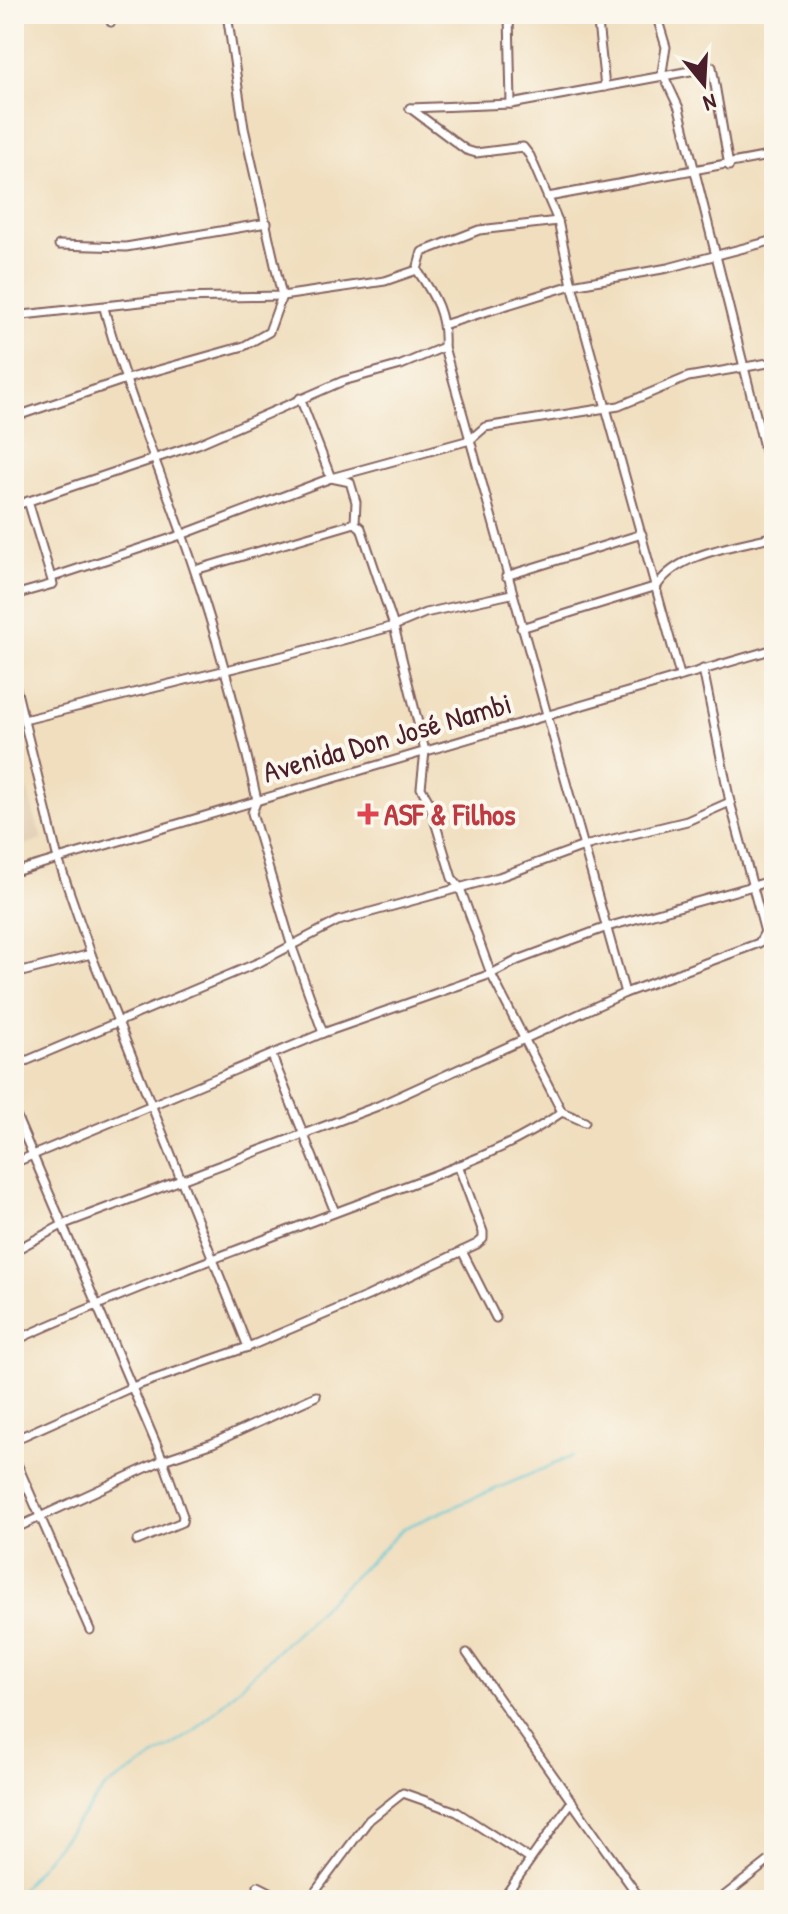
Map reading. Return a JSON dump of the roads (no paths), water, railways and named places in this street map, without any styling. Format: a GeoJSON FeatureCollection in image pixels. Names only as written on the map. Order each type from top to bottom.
{"type":"FeatureCollection","features":[{"type":"Feature","properties":{"kind":"street"},"geometry":{"type":"LineString","coordinates":[[111,22],[117,14]]}},
{"type":"Feature","properties":{"kind":"street"},"geometry":{"type":"LineString","coordinates":[[14,417],[123,380],[260,340],[269,332],[282,296],[244,128],[227,14]]}},
{"type":"Feature","properties":{"kind":"street"},"geometry":{"type":"LineString","coordinates":[[509,14],[511,104]]}},
{"type":"Feature","properties":{"kind":"street"},"geometry":{"type":"LineString","coordinates":[[597,14],[605,87]]}},
{"type":"Feature","properties":{"kind":"street"},"geometry":{"type":"LineString","coordinates":[[656,14],[666,47],[663,77],[676,95],[744,369],[770,458],[774,487]]}},
{"type":"Feature","properties":{"kind":"street"},"geometry":{"type":"LineString","coordinates":[[680,675],[572,285],[558,221],[526,149],[466,150],[410,108],[511,104],[715,69],[729,166]]}},
{"type":"Feature","properties":{"kind":"street"},"geometry":{"type":"LineString","coordinates":[[548,197],[729,166],[774,155]]}},
{"type":"Feature","properties":{"kind":"street"},"geometry":{"type":"LineString","coordinates":[[417,270],[422,252],[479,230],[558,221]]}},
{"type":"Feature","properties":{"kind":"street"},"geometry":{"type":"LineString","coordinates":[[59,245],[126,247],[267,223]]}},
{"type":"Feature","properties":{"kind":"street"},"geometry":{"type":"LineString","coordinates":[[446,324],[572,285],[718,255],[774,240]]}},
{"type":"Feature","properties":{"kind":"street"},"geometry":{"type":"LineString","coordinates":[[14,316],[177,298],[282,296],[385,281],[417,270]]}},
{"type":"Feature","properties":{"kind":"street"},"geometry":{"type":"LineString","coordinates":[[417,270],[436,296],[446,324],[444,347],[625,993]]}},
{"type":"Feature","properties":{"kind":"street"},"geometry":{"type":"LineString","coordinates":[[104,308],[123,380],[195,570],[225,671],[257,800],[252,813],[292,947],[323,1033]]}},
{"type":"Feature","properties":{"kind":"street"},"geometry":{"type":"LineString","coordinates":[[14,506],[198,444],[300,398],[444,347]]}},
{"type":"Feature","properties":{"kind":"street"},"geometry":{"type":"LineString","coordinates":[[53,577],[181,535],[331,478],[470,440],[485,427],[619,406],[688,377],[774,362]]}},
{"type":"Feature","properties":{"kind":"street"},"geometry":{"type":"LineString","coordinates":[[300,398],[331,478]]}},
{"type":"Feature","properties":{"kind":"street"},"geometry":{"type":"LineString","coordinates":[[610,422],[619,406]]}},
{"type":"Feature","properties":{"kind":"street"},"geometry":{"type":"LineString","coordinates":[[331,478],[350,482],[356,502],[355,523]]}},
{"type":"Feature","properties":{"kind":"street"},"geometry":{"type":"LineString","coordinates":[[14,595],[53,584],[28,501]]}},
{"type":"Feature","properties":{"kind":"street"},"geometry":{"type":"LineString","coordinates":[[195,570],[355,523]]}},
{"type":"Feature","properties":{"kind":"street"},"geometry":{"type":"LineString","coordinates":[[355,523],[361,528],[394,626],[425,751],[421,788],[429,802],[452,878],[460,888],[491,974],[562,1112],[585,1122]]}},
{"type":"Feature","properties":{"kind":"street"},"geometry":{"type":"LineString","coordinates":[[506,576],[642,534]]}},
{"type":"Feature","properties":{"kind":"street"},"geometry":{"type":"LineString","coordinates":[[521,628],[657,586],[670,570],[685,563],[774,536]]}},
{"type":"Feature","properties":{"kind":"street"},"geometry":{"type":"LineString","coordinates":[[24,720],[394,626],[425,613],[511,594]]}},
{"type":"Feature","properties":{"kind":"street","name":"Avenida Don José Nambi"},"geometry":{"type":"LineString","coordinates":[[14,872],[774,649]]}},
{"type":"Feature","properties":{"kind":"street"},"geometry":{"type":"LineString","coordinates":[[14,1251],[64,1224],[378,1106],[625,993],[759,943],[765,932],[730,802],[703,669]]}},
{"type":"Feature","properties":{"kind":"street"},"geometry":{"type":"LineString","coordinates":[[14,680],[58,859],[91,954],[248,1347]]}},
{"type":"Feature","properties":{"kind":"street"},"geometry":{"type":"LineString","coordinates":[[14,1066],[292,947],[338,921],[460,888],[584,846],[687,821],[730,802]]}},
{"type":"Feature","properties":{"kind":"street"},"geometry":{"type":"LineString","coordinates":[[14,1163],[151,1102],[323,1033],[491,974],[518,960],[607,927],[774,880]]}},
{"type":"Feature","properties":{"kind":"street"},"geometry":{"type":"LineString","coordinates":[[14,974],[91,954]]}},
{"type":"Feature","properties":{"kind":"street"},"geometry":{"type":"LineString","coordinates":[[272,1056],[335,1212]]}},
{"type":"Feature","properties":{"kind":"street"},"geometry":{"type":"LineString","coordinates":[[14,1111],[31,1156],[98,1303],[183,1516],[182,1522],[137,1541]]}},
{"type":"Feature","properties":{"kind":"street"},"geometry":{"type":"LineString","coordinates":[[14,1341],[213,1257],[458,1165],[537,1130],[562,1112]]}},
{"type":"Feature","properties":{"kind":"street"},"geometry":{"type":"LineString","coordinates":[[14,1440],[132,1387],[248,1347],[483,1239],[458,1165]]}},
{"type":"Feature","properties":{"kind":"street"},"geometry":{"type":"LineString","coordinates":[[462,1251],[496,1318]]}},
{"type":"Feature","properties":{"kind":"street"},"geometry":{"type":"LineString","coordinates":[[14,1529],[99,1493],[163,1460],[213,1443],[316,1396]]}},
{"type":"Feature","properties":{"kind":"street"},"geometry":{"type":"LineString","coordinates":[[14,1457],[90,1630]]}},
{"type":"Feature","properties":{"kind":"street"},"geometry":{"type":"LineString","coordinates":[[467,1653],[641,1900]]}},
{"type":"Feature","properties":{"kind":"street"},"geometry":{"type":"LineString","coordinates":[[309,1900],[369,1820],[403,1793],[457,1812],[528,1858]]}},
{"type":"Feature","properties":{"kind":"street"},"geometry":{"type":"LineString","coordinates":[[502,1900],[528,1858],[572,1801]]}},
{"type":"Feature","properties":{"kind":"street"},"geometry":{"type":"LineString","coordinates":[[719,1900],[774,1857]]}},
{"type":"Feature","properties":{"kind":"street"},"geometry":{"type":"LineString","coordinates":[[258,1886],[286,1900]]}},
{"type":"Feature","properties":{"kind":"waterway"},"geometry":{"type":"LineString","coordinates":[[14,1898],[105,1788],[192,1733],[404,1528],[573,1456]]}},
{"type":"Feature","properties":{"kind":"place","name":"ASF & Filhos"},"geometry":{"type":"Point","coordinates":[368,814]}}]}
